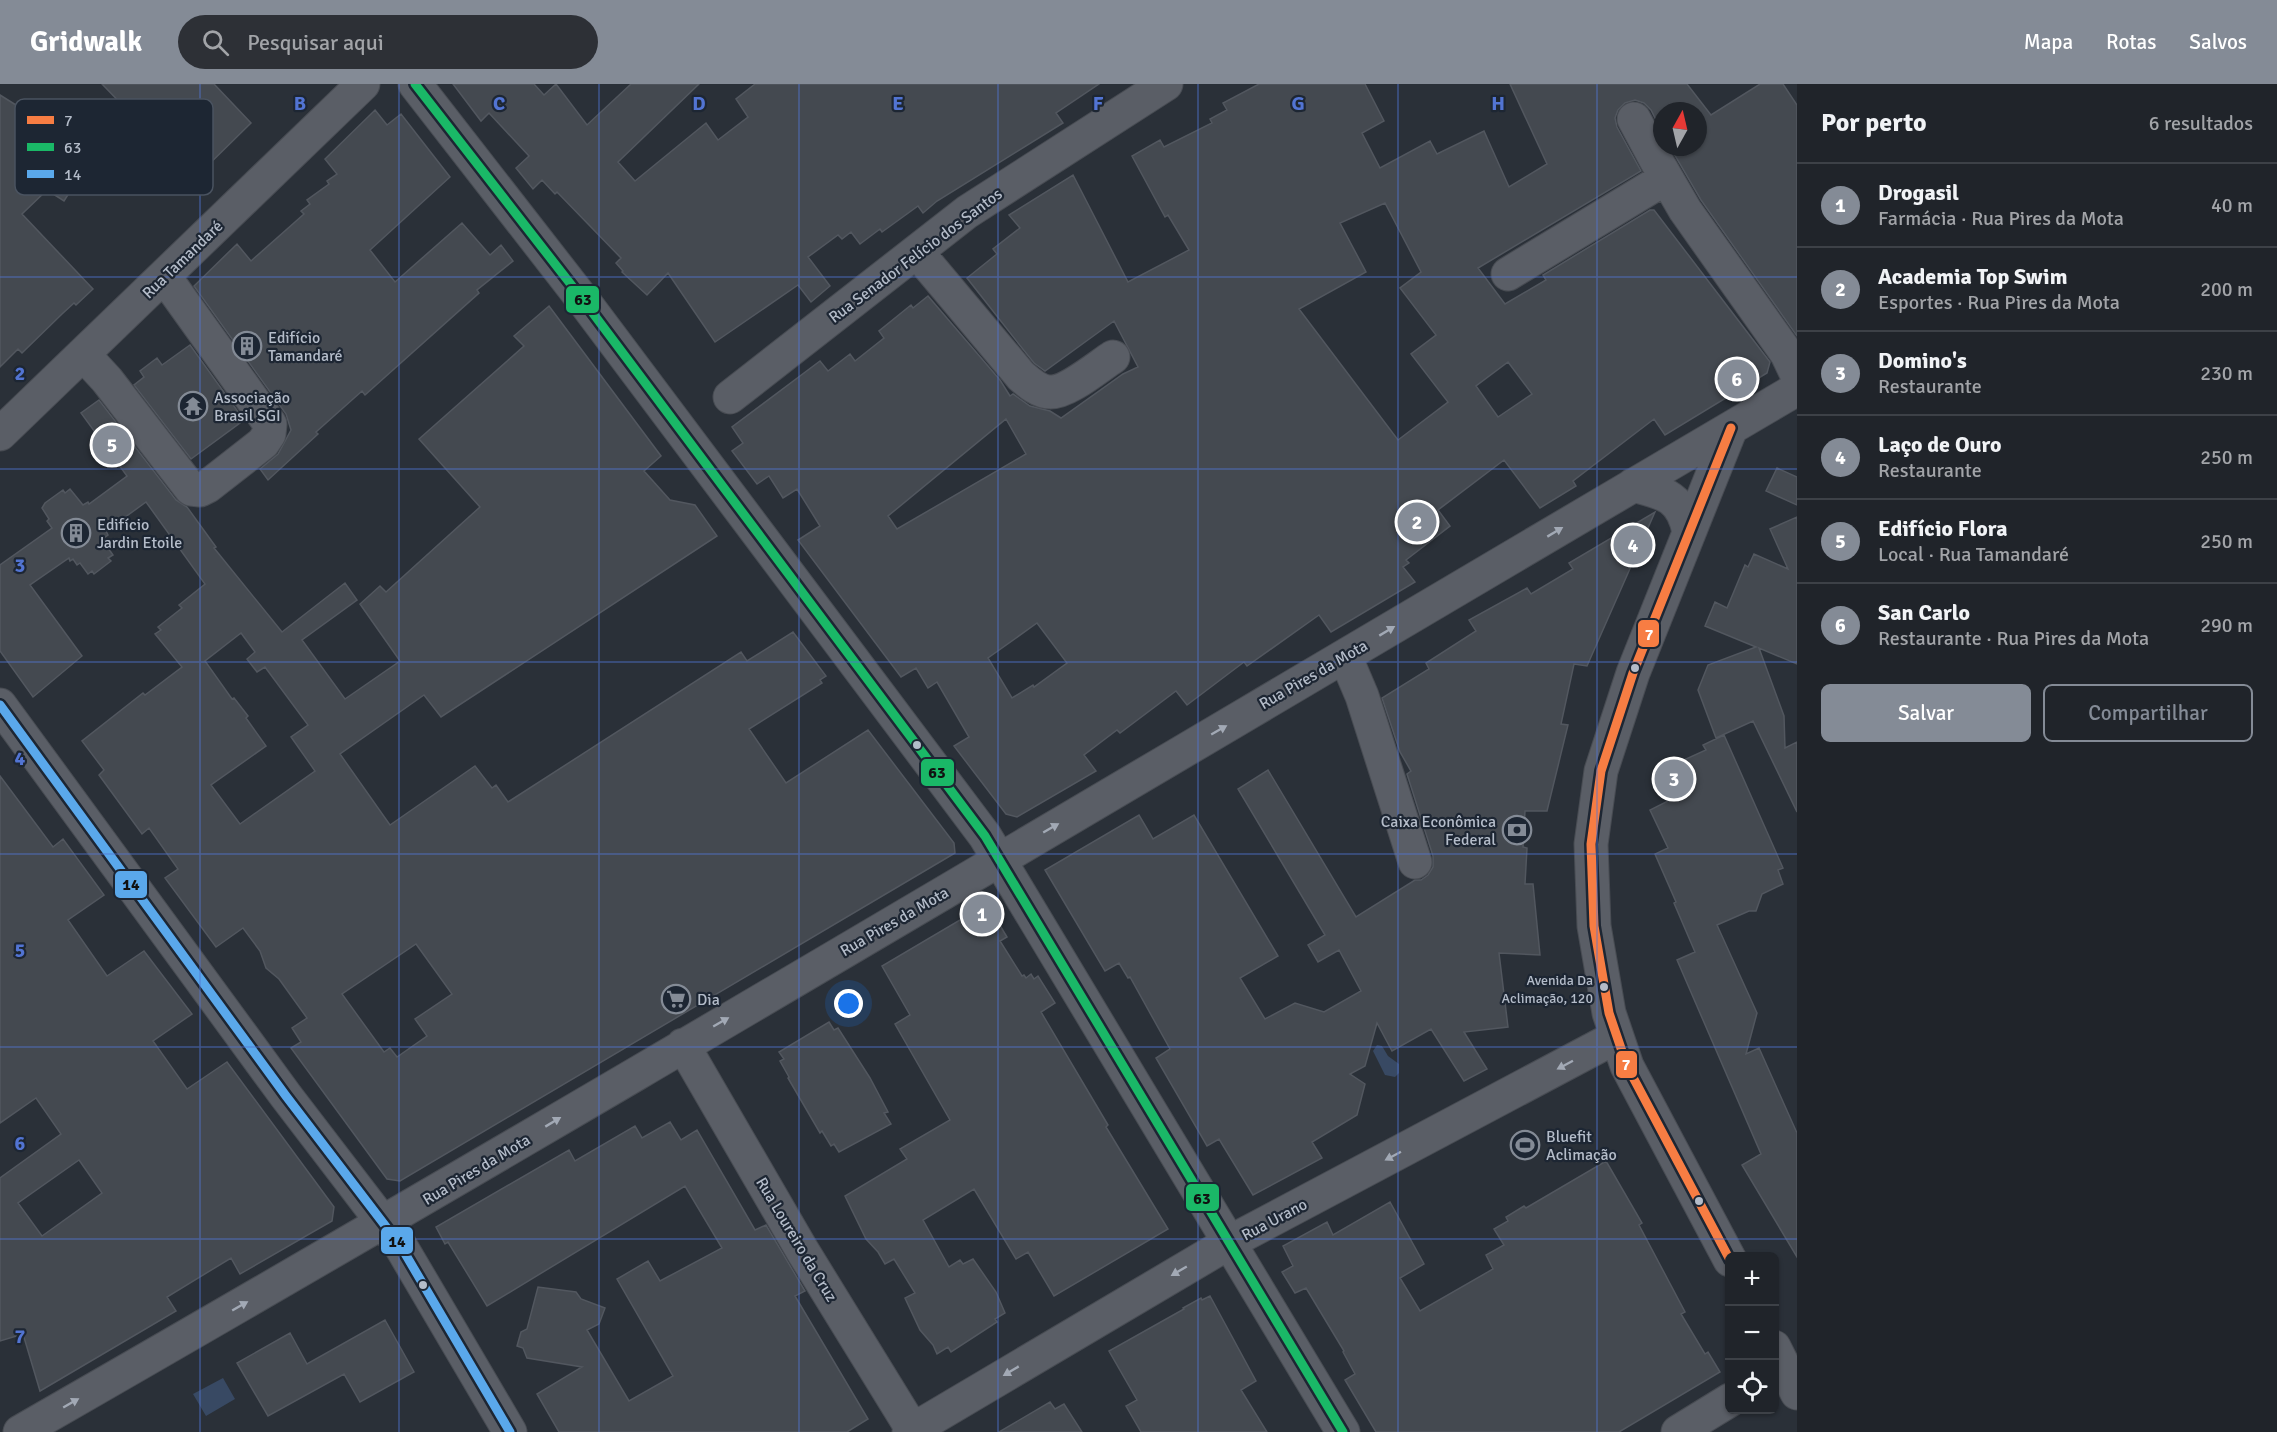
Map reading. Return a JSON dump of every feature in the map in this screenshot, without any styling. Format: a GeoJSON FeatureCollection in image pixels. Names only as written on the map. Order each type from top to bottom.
{"type":"FeatureCollection","features":[{"type":"Feature","properties":{"kind":"street","name":"Rua Tamandaré"},"geometry":{"type":"LineString","coordinates":[[0,434],[363,84]]}},
{"type":"Feature","properties":{"kind":"street"},"geometry":{"type":"LineString","coordinates":[[415,84],[583,300],[1001,858],[1342,1432]]}},
{"type":"Feature","properties":{"kind":"street","name":"Rua Senador Felício dos Santos"},"geometry":{"type":"LineString","coordinates":[[730,397],[967,212],[1155,86]]}},
{"type":"Feature","properties":{"kind":"street"},"geometry":{"type":"LineString","coordinates":[[1634,119],[1685,210],[1787,354],[1797,375]]}},
{"type":"Feature","properties":{"kind":"street"},"geometry":{"type":"LineString","coordinates":[[1508,274],[1666,178]]}},
{"type":"Feature","properties":{"kind":"street"},"geometry":{"type":"LineString","coordinates":[[917,252],[1021,376],[1037,388],[1050,392],[1063,389],[1113,357]]}},
{"type":"Feature","properties":{"kind":"street"},"geometry":{"type":"LineString","coordinates":[[82,354],[107,380],[191,489],[200,490],[208,486],[263,443],[269,434],[270,424],[164,276]]}},
{"type":"Feature","properties":{"kind":"street","name":"Rua Pires da Mota"},"geometry":{"type":"LineString","coordinates":[[20,1432],[383,1222],[1797,389]]}},
{"type":"Feature","properties":{"kind":"street"},"geometry":{"type":"LineString","coordinates":[[1726,1252],[1627,1066],[1616,1037],[1607,1001],[1594,926],[1591,844],[1601,771],[1633,673],[1731,428]]}},
{"type":"Feature","properties":{"kind":"street"},"geometry":{"type":"LineString","coordinates":[[1634,485],[1657,491],[1674,501],[1684,513],[1689,532]]}},
{"type":"Feature","properties":{"kind":"street"},"geometry":{"type":"LineString","coordinates":[[1345,656],[1362,696],[1415,862]]}},
{"type":"Feature","properties":{"kind":"street"},"geometry":{"type":"LineString","coordinates":[[0,705],[279,1086],[400,1245],[510,1432]]}},
{"type":"Feature","properties":{"kind":"street","name":"Rua Urano"},"geometry":{"type":"LineString","coordinates":[[912,1431],[1230,1242],[1616,1037]]}},
{"type":"Feature","properties":{"kind":"street","name":"Rua Loureiro da Cruz"},"geometry":{"type":"LineString","coordinates":[[683,1045],[802,1250],[912,1431]]}},
{"type":"Feature","properties":{"kind":"street"},"geometry":{"type":"LineString","coordinates":[[1678,1432],[1725,1403]]}},
{"type":"Feature","properties":{"kind":"water"},"geometry":{"type":"Polygon","coordinates":[[[1377,1045],[1382,1046],[1388,1056],[1399,1064],[1399,1073],[1395,1077],[1385,1075],[1373,1051],[1377,1045]]]}},
{"type":"Feature","properties":{"kind":"water"},"geometry":{"type":"Polygon","coordinates":[[[223,1378],[235,1399],[206,1416],[193,1394],[223,1378]]]}},
{"type":"Feature","properties":{"kind":"building"},"geometry":{"type":"Polygon","coordinates":[[[102,84],[214,84],[251,123],[213,160],[213,99],[117,99],[102,84]]]}},
{"type":"Feature","properties":{"kind":"building"},"geometry":{"type":"Polygon","coordinates":[[[453,84],[534,84],[544,95],[556,84],[587,125],[631,84],[699,84],[618,162],[635,181],[706,123],[718,140],[748,117],[736,99],[755,84],[1099,84],[1056,113],[1063,123],[937,201],[923,213],[918,206],[882,232],[880,229],[860,244],[851,232],[842,239],[838,235],[808,257],[830,286],[811,302],[798,285],[715,342],[668,273],[647,295],[622,272],[616,263],[621,258],[557,192],[555,194],[542,180],[533,189],[516,168],[529,156],[489,113],[481,121],[453,84]]]}},
{"type":"Feature","properties":{"kind":"building"},"geometry":{"type":"Polygon","coordinates":[[[1259,84],[1365,84],[1384,121],[1362,133],[1380,168],[1430,141],[1437,154],[1484,131],[1509,187],[1547,164],[1510,84],[1687,84],[1701,102],[1653,102],[1653,114],[1644,103],[1635,100],[1625,103],[1618,110],[1615,118],[1617,127],[1641,171],[1478,268],[1505,304],[1546,280],[1543,275],[1650,210],[1654,210],[1770,362],[1767,373],[1665,435],[1654,419],[1573,481],[1576,486],[1540,508],[1504,460],[1438,510],[1450,526],[1406,560],[1409,563],[1403,567],[1415,582],[1331,632],[1319,615],[1247,666],[1244,662],[1187,705],[1176,691],[1120,733],[1117,730],[1084,755],[1096,771],[1017,817],[1006,814],[954,746],[969,737],[937,682],[928,688],[916,668],[901,677],[798,540],[820,526],[797,489],[783,498],[769,476],[757,484],[732,451],[743,443],[732,427],[820,361],[828,371],[850,354],[855,361],[884,338],[879,331],[911,305],[913,308],[928,296],[1000,380],[1010,396],[1013,394],[1030,406],[1050,411],[1061,418],[1123,374],[1138,367],[1114,321],[1045,371],[1034,363],[967,278],[997,254],[993,249],[1020,228],[1009,215],[1073,175],[1128,282],[1189,250],[1168,215],[1165,217],[1132,156],[1160,140],[1164,147],[1212,123],[1210,119],[1227,110],[1223,103],[1259,84]],[[1385,203],[1340,223],[1366,272],[1299,309],[1398,440],[1448,402],[1411,354],[1436,335],[1400,288],[1421,272],[1385,203]],[[1508,362],[1476,386],[1498,417],[1532,394],[1508,362]],[[1006,419],[888,516],[897,529],[1026,454],[1006,419]],[[1037,623],[988,658],[1012,698],[1033,685],[1034,687],[1067,663],[1037,623]]]}},
{"type":"Feature","properties":{"kind":"building"},"geometry":{"type":"Polygon","coordinates":[[[1760,84],[1783,84],[1797,105],[1797,336],[1701,200],[1675,156],[1707,156],[1707,110],[1711,115],[1760,84]]]}},
{"type":"Feature","properties":{"kind":"building"},"geometry":{"type":"Polygon","coordinates":[[[0,95],[15,104],[15,195],[42,195],[22,214],[93,289],[76,305],[74,303],[22,353],[18,349],[0,367],[0,95]]]}},
{"type":"Feature","properties":{"kind":"building"},"geometry":{"type":"Polygon","coordinates":[[[375,110],[387,125],[401,114],[450,177],[370,250],[395,282],[462,223],[490,255],[501,245],[513,261],[477,290],[479,293],[365,395],[362,391],[316,432],[318,434],[268,480],[260,469],[278,454],[291,430],[286,414],[194,286],[237,244],[251,261],[304,214],[301,211],[310,204],[307,200],[329,184],[327,181],[337,174],[325,159],[375,110]]]}},
{"type":"Feature","properties":{"kind":"building"},"geometry":{"type":"Polygon","coordinates":[[[55,195],[68,195],[64,201],[55,195]]]}},
{"type":"Feature","properties":{"kind":"building"},"geometry":{"type":"Polygon","coordinates":[[[549,306],[661,456],[644,471],[670,500],[695,505],[717,536],[441,717],[424,695],[340,754],[390,825],[475,766],[492,788],[496,785],[508,802],[741,652],[747,661],[793,632],[826,676],[820,680],[822,683],[749,729],[786,783],[868,730],[954,843],[955,853],[400,1181],[387,1179],[291,1048],[301,1042],[292,1028],[307,1018],[279,979],[266,968],[260,951],[243,928],[216,947],[165,878],[178,869],[149,828],[142,834],[99,775],[104,770],[82,741],[143,693],[145,695],[182,667],[155,634],[161,630],[158,627],[182,608],[179,605],[205,584],[146,502],[106,531],[108,535],[104,538],[108,543],[106,545],[113,555],[108,558],[111,561],[94,574],[92,571],[88,574],[80,563],[77,565],[73,559],[70,561],[69,558],[30,585],[82,656],[33,697],[0,651],[0,565],[52,528],[42,508],[45,503],[63,490],[65,493],[70,489],[83,505],[88,502],[89,504],[127,476],[81,413],[99,400],[176,500],[187,507],[216,547],[214,548],[282,632],[345,583],[357,600],[302,640],[345,699],[400,661],[360,604],[380,586],[386,592],[480,507],[419,439],[524,346],[514,336],[549,306]],[[241,633],[205,661],[232,699],[234,698],[248,716],[246,718],[266,746],[211,785],[240,824],[315,771],[291,737],[308,725],[265,667],[257,672],[247,659],[255,652],[241,633]],[[416,944],[342,994],[384,1052],[390,1048],[397,1057],[427,1036],[415,1019],[452,994],[416,944]]]}},
{"type":"Feature","properties":{"kind":"building","name":"Associação Brasil SGI"},"geometry":{"type":"Polygon","coordinates":[[[190,345],[244,420],[191,459],[134,385],[144,377],[140,371],[157,358],[162,365],[190,345]]]}},
{"type":"Feature","properties":{"kind":"building"},"geometry":{"type":"Polygon","coordinates":[[[1777,468],[1797,477],[1797,505],[1766,491],[1777,468]]]}},
{"type":"Feature","properties":{"kind":"building"},"geometry":{"type":"Polygon","coordinates":[[[1655,512],[1587,666],[1574,664],[1561,724],[1568,725],[1547,811],[1525,811],[1523,847],[1527,848],[1525,884],[1533,884],[1540,955],[1499,953],[1508,1027],[1464,1032],[1487,1069],[1464,1081],[1431,1029],[1392,1051],[1377,1023],[1365,1066],[1350,1074],[1365,1084],[1357,1115],[1312,1142],[1322,1158],[1253,1195],[1219,1139],[1207,1146],[1156,1058],[1170,1049],[1130,977],[1128,978],[1119,963],[1105,971],[1045,870],[1139,815],[1153,839],[1194,815],[1278,956],[1240,978],[1265,1019],[1295,1003],[1324,1012],[1361,991],[1339,950],[1318,962],[1308,945],[1325,935],[1238,789],[1268,770],[1356,917],[1415,880],[1421,880],[1433,867],[1433,856],[1407,774],[1411,771],[1400,752],[1382,698],[1429,669],[1426,663],[1476,631],[1469,620],[1527,588],[1531,594],[1573,569],[1569,563],[1655,512]]]}},
{"type":"Feature","properties":{"kind":"building"},"geometry":{"type":"Polygon","coordinates":[[[1797,517],[1797,664],[1759,648],[1784,716],[1785,748],[1797,742],[1797,812],[1753,721],[1716,738],[1698,690],[1708,665],[1756,647],[1705,626],[1715,602],[1727,608],[1745,565],[1748,567],[1754,554],[1788,569],[1770,529],[1797,517]]]}},
{"type":"Feature","properties":{"kind":"building"},"geometry":{"type":"Polygon","coordinates":[[[1724,735],[1783,868],[1778,870],[1783,884],[1762,894],[1756,911],[1749,911],[1717,925],[1757,1013],[1746,1054],[1759,1048],[1797,1133],[1797,1257],[1742,1165],[1761,1154],[1677,960],[1695,952],[1655,854],[1668,848],[1650,810],[1672,799],[1662,772],[1706,750],[1703,745],[1724,735]]]}},
{"type":"Feature","properties":{"kind":"building"},"geometry":{"type":"Polygon","coordinates":[[[0,776],[53,847],[63,839],[104,895],[68,920],[107,976],[144,951],[192,1014],[153,1041],[187,1089],[227,1062],[334,1207],[332,1221],[240,1274],[231,1258],[167,1297],[176,1311],[40,1391],[23,1334],[0,1341],[0,1178],[61,1134],[36,1098],[0,1123],[0,776]],[[79,1160],[18,1203],[42,1236],[102,1193],[79,1160]]]}},
{"type":"Feature","properties":{"kind":"building"},"geometry":{"type":"Polygon","coordinates":[[[987,904],[1007,937],[1000,941],[1022,976],[1026,978],[1031,974],[1034,979],[1038,976],[1055,1003],[1041,1012],[1108,1125],[1106,1127],[1168,1229],[1054,1296],[1028,1252],[1016,1259],[974,1189],[923,1220],[949,1267],[960,1260],[963,1264],[973,1259],[996,1292],[1005,1313],[995,1319],[997,1322],[951,1352],[948,1347],[937,1354],[933,1345],[920,1330],[905,1298],[915,1293],[894,1259],[885,1264],[866,1239],[845,1196],[907,1159],[900,1149],[950,1120],[895,1024],[910,1015],[882,966],[987,904]]]}},
{"type":"Feature","properties":{"kind":"building"},"geometry":{"type":"Polygon","coordinates":[[[829,1022],[834,1030],[838,1028],[870,1078],[888,1112],[884,1113],[891,1124],[839,1152],[834,1144],[831,1146],[822,1131],[820,1133],[788,1078],[780,1061],[784,1059],[779,1052],[829,1022]]]}},
{"type":"Feature","properties":{"kind":"building"},"geometry":{"type":"Polygon","coordinates":[[[670,1122],[681,1140],[697,1130],[755,1230],[766,1225],[805,1291],[795,1296],[868,1419],[847,1432],[559,1432],[537,1394],[582,1367],[527,1358],[523,1348],[517,1346],[521,1332],[527,1329],[538,1287],[576,1292],[581,1299],[605,1308],[599,1324],[587,1330],[629,1401],[673,1376],[617,1279],[648,1261],[660,1281],[722,1248],[685,1186],[487,1306],[448,1242],[445,1244],[436,1227],[569,1150],[575,1161],[635,1126],[642,1138],[670,1122]]]}},
{"type":"Feature","properties":{"kind":"building"},"geometry":{"type":"Polygon","coordinates":[[[1606,1161],[1642,1223],[1639,1225],[1685,1312],[1681,1314],[1705,1354],[1708,1352],[1720,1372],[1619,1432],[1376,1432],[1345,1380],[1355,1374],[1344,1351],[1306,1288],[1295,1293],[1282,1272],[1293,1266],[1283,1246],[1327,1222],[1333,1235],[1390,1202],[1424,1264],[1400,1278],[1420,1311],[1493,1269],[1486,1255],[1504,1245],[1494,1229],[1508,1221],[1506,1217],[1524,1206],[1526,1208],[1606,1161]]]}},
{"type":"Feature","properties":{"kind":"building"},"geometry":{"type":"Polygon","coordinates":[[[1210,1296],[1256,1381],[1241,1390],[1267,1432],[1141,1432],[1126,1406],[1137,1400],[1109,1351],[1201,1298],[1202,1300],[1210,1296]]]}},
{"type":"Feature","properties":{"kind":"building"},"geometry":{"type":"Polygon","coordinates":[[[385,1320],[414,1372],[360,1402],[344,1374],[268,1416],[237,1363],[290,1333],[307,1364],[385,1320]]]}},
{"type":"Feature","properties":{"kind":"building"},"geometry":{"type":"Polygon","coordinates":[[[1050,1402],[1055,1409],[1064,1404],[1082,1432],[999,1432],[1050,1402]]]}},
{"type":"Feature","properties":{"kind":"transit line","name":"63"},"geometry":{"type":"LineString","coordinates":[[415,84],[583,300],[985,836],[1343,1432]]}},
{"type":"Feature","properties":{"kind":"transit line","name":"7"},"geometry":{"type":"LineString","coordinates":[[1726,1252],[1627,1066],[1609,1013],[1594,926],[1591,844],[1601,771],[1633,673],[1731,428]]}},
{"type":"Feature","properties":{"kind":"transit line","name":"14"},"geometry":{"type":"LineString","coordinates":[[0,705],[286,1096],[400,1245],[510,1432]]}},
{"type":"Feature","properties":{"kind":"place","name":"Edifício Tamandaré"},"geometry":{"type":"Point","coordinates":[247,346]}},
{"type":"Feature","properties":{"kind":"place","name":"San Carlo"},"geometry":{"type":"Point","coordinates":[1737,379]}},
{"type":"Feature","properties":{"kind":"place","name":"Associação Brasil SGI"},"geometry":{"type":"Point","coordinates":[193,406]}},
{"type":"Feature","properties":{"kind":"place","name":"Edifício Flora"},"geometry":{"type":"Point","coordinates":[112,445]}},
{"type":"Feature","properties":{"kind":"place","name":"Academia Top Swim"},"geometry":{"type":"Point","coordinates":[1417,522]}},
{"type":"Feature","properties":{"kind":"place","name":"Edifício Jardin Etoile"},"geometry":{"type":"Point","coordinates":[76,533]}},
{"type":"Feature","properties":{"kind":"place","name":"Laço de Ouro"},"geometry":{"type":"Point","coordinates":[1633,545]}},
{"type":"Feature","properties":{"kind":"place","name":"Domino's"},"geometry":{"type":"Point","coordinates":[1674,779]}},
{"type":"Feature","properties":{"kind":"place","name":"Caixa Econômica Federal"},"geometry":{"type":"Point","coordinates":[1517,830]}},
{"type":"Feature","properties":{"kind":"place","name":"Drogasil"},"geometry":{"type":"Point","coordinates":[982,914]}},
{"type":"Feature","properties":{"kind":"place","name":"Avenida Da Aclimação, 120"},"geometry":{"type":"Point","coordinates":[1604,987]}},
{"type":"Feature","properties":{"kind":"place","name":"Dia"},"geometry":{"type":"Point","coordinates":[676,999]}},
{"type":"Feature","properties":{"kind":"place","name":"Bluefit Aclimação"},"geometry":{"type":"Point","coordinates":[1525,1145]}}]}
